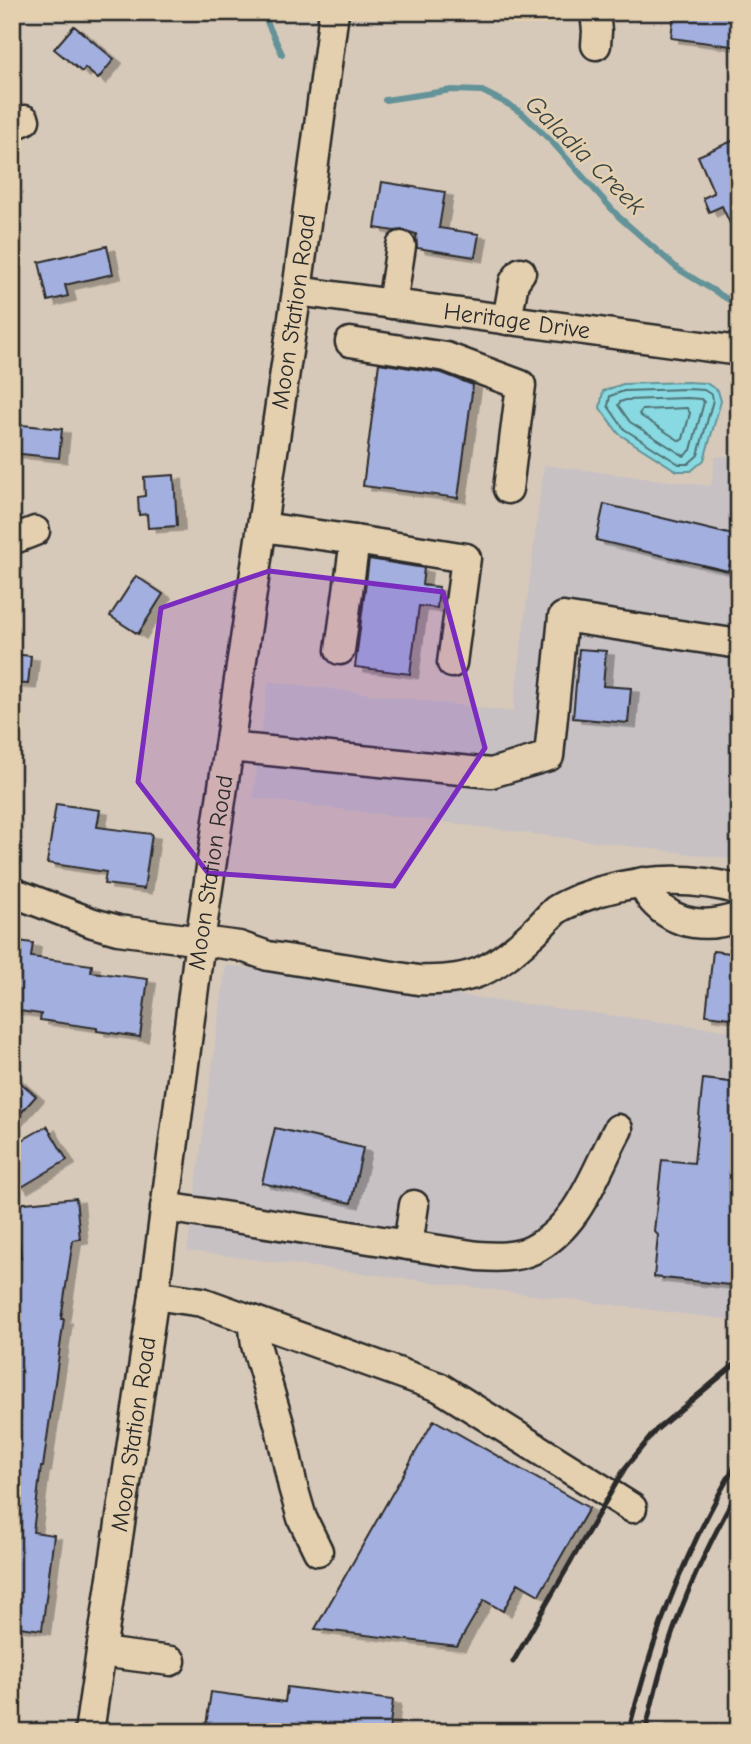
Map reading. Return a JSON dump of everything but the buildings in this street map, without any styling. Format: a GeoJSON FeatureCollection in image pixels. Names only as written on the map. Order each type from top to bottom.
{"type":"FeatureCollection","features":[{"type":"Feature","properties":{"kind":"street","name":"Moon Station Road"},"geometry":{"type":"LineString","coordinates":[[89,1732],[153,1295],[200,941],[297,291],[334,12]]}},
{"type":"Feature","properties":{"kind":"street"},"geometry":{"type":"LineString","coordinates":[[595,12],[596,45]]}},
{"type":"Feature","properties":{"kind":"street"},"geometry":{"type":"LineString","coordinates":[[392,304],[401,246]]}},
{"type":"Feature","properties":{"kind":"street"},"geometry":{"type":"LineString","coordinates":[[507,320],[514,282],[521,272]]}},
{"type":"Feature","properties":{"kind":"street","name":"Heritage Drive"},"geometry":{"type":"LineString","coordinates":[[297,291],[739,351]]}},
{"type":"Feature","properties":{"kind":"street"},"geometry":{"type":"LineString","coordinates":[[446,357],[450,312]]}},
{"type":"Feature","properties":{"kind":"street"},"geometry":{"type":"LineString","coordinates":[[350,342],[446,357],[520,385],[508,489]]}},
{"type":"Feature","properties":{"kind":"street"},"geometry":{"type":"LineString","coordinates":[[262,527],[466,558],[452,663]]}},
{"type":"Feature","properties":{"kind":"street"},"geometry":{"type":"LineString","coordinates":[[340,650],[355,540]]}},
{"type":"Feature","properties":{"kind":"street"},"geometry":{"type":"LineString","coordinates":[[229,747],[491,773],[549,756],[563,617],[739,644]]}},
{"type":"Feature","properties":{"kind":"street"},"geometry":{"type":"LineString","coordinates":[[12,892],[118,930],[239,946],[268,956],[418,980],[468,977],[487,970],[515,950],[557,910],[595,893],[643,883],[693,882],[723,885],[739,890]]}},
{"type":"Feature","properties":{"kind":"street"},"geometry":{"type":"LineString","coordinates":[[643,883],[653,901],[673,918],[704,924],[739,917]]}},
{"type":"Feature","properties":{"kind":"street"},"geometry":{"type":"LineString","coordinates":[[165,1208],[502,1257],[530,1251],[558,1232],[580,1205],[618,1129]]}},
{"type":"Feature","properties":{"kind":"street"},"geometry":{"type":"LineString","coordinates":[[408,1245],[414,1205]]}},
{"type":"Feature","properties":{"kind":"street"},"geometry":{"type":"LineString","coordinates":[[153,1295],[202,1302],[439,1387],[632,1508]]}},
{"type":"Feature","properties":{"kind":"street"},"geometry":{"type":"LineString","coordinates":[[253,1320],[293,1487],[302,1518],[318,1551]]}},
{"type":"Feature","properties":{"kind":"street"},"geometry":{"type":"LineString","coordinates":[[101,1651],[171,1661]]}},
{"type":"Feature","properties":{"kind":"highlighted area"},"geometry":{"type":"Polygon","coordinates":[[[269,571],[443,592],[485,748],[394,886],[208,873],[138,782],[161,608],[269,571]]]}},
{"type":"Feature","properties":{"kind":"shaded area"},"geometry":{"type":"Polygon","coordinates":[[[739,455],[739,860],[253,798],[268,681],[513,712],[544,465],[711,486],[715,457],[739,455]]]}},
{"type":"Feature","properties":{"kind":"shaded area"},"geometry":{"type":"Polygon","coordinates":[[[226,965],[739,1032],[739,1321],[187,1251],[226,965]]]}},
{"type":"Feature","properties":{"kind":"water"},"geometry":{"type":"Polygon","coordinates":[[[706,383],[718,391],[721,401],[704,460],[691,471],[677,471],[619,434],[600,408],[603,391],[623,384],[706,383]]]}},
{"type":"Feature","properties":{"kind":"waterway","name":"Galadia Creek"},"geometry":{"type":"LineString","coordinates":[[264,12],[282,54]]}},
{"type":"Feature","properties":{"kind":"waterway","name":"Galadia Creek"},"geometry":{"type":"LineString","coordinates":[[385,100],[452,90],[482,91],[506,103],[522,113],[553,143],[619,217],[678,269],[739,306]]}},
{"type":"Feature","properties":{"kind":"railway"},"geometry":{"type":"LineString","coordinates":[[513,1662],[625,1468],[656,1430],[739,1361]]}},
{"type":"Feature","properties":{"kind":"railway"},"geometry":{"type":"LineString","coordinates":[[629,1732],[649,1660],[682,1571],[739,1459]]}},
{"type":"Feature","properties":{"kind":"railway"},"geometry":{"type":"LineString","coordinates":[[645,1732],[660,1672],[686,1596],[739,1489]]}}]}
